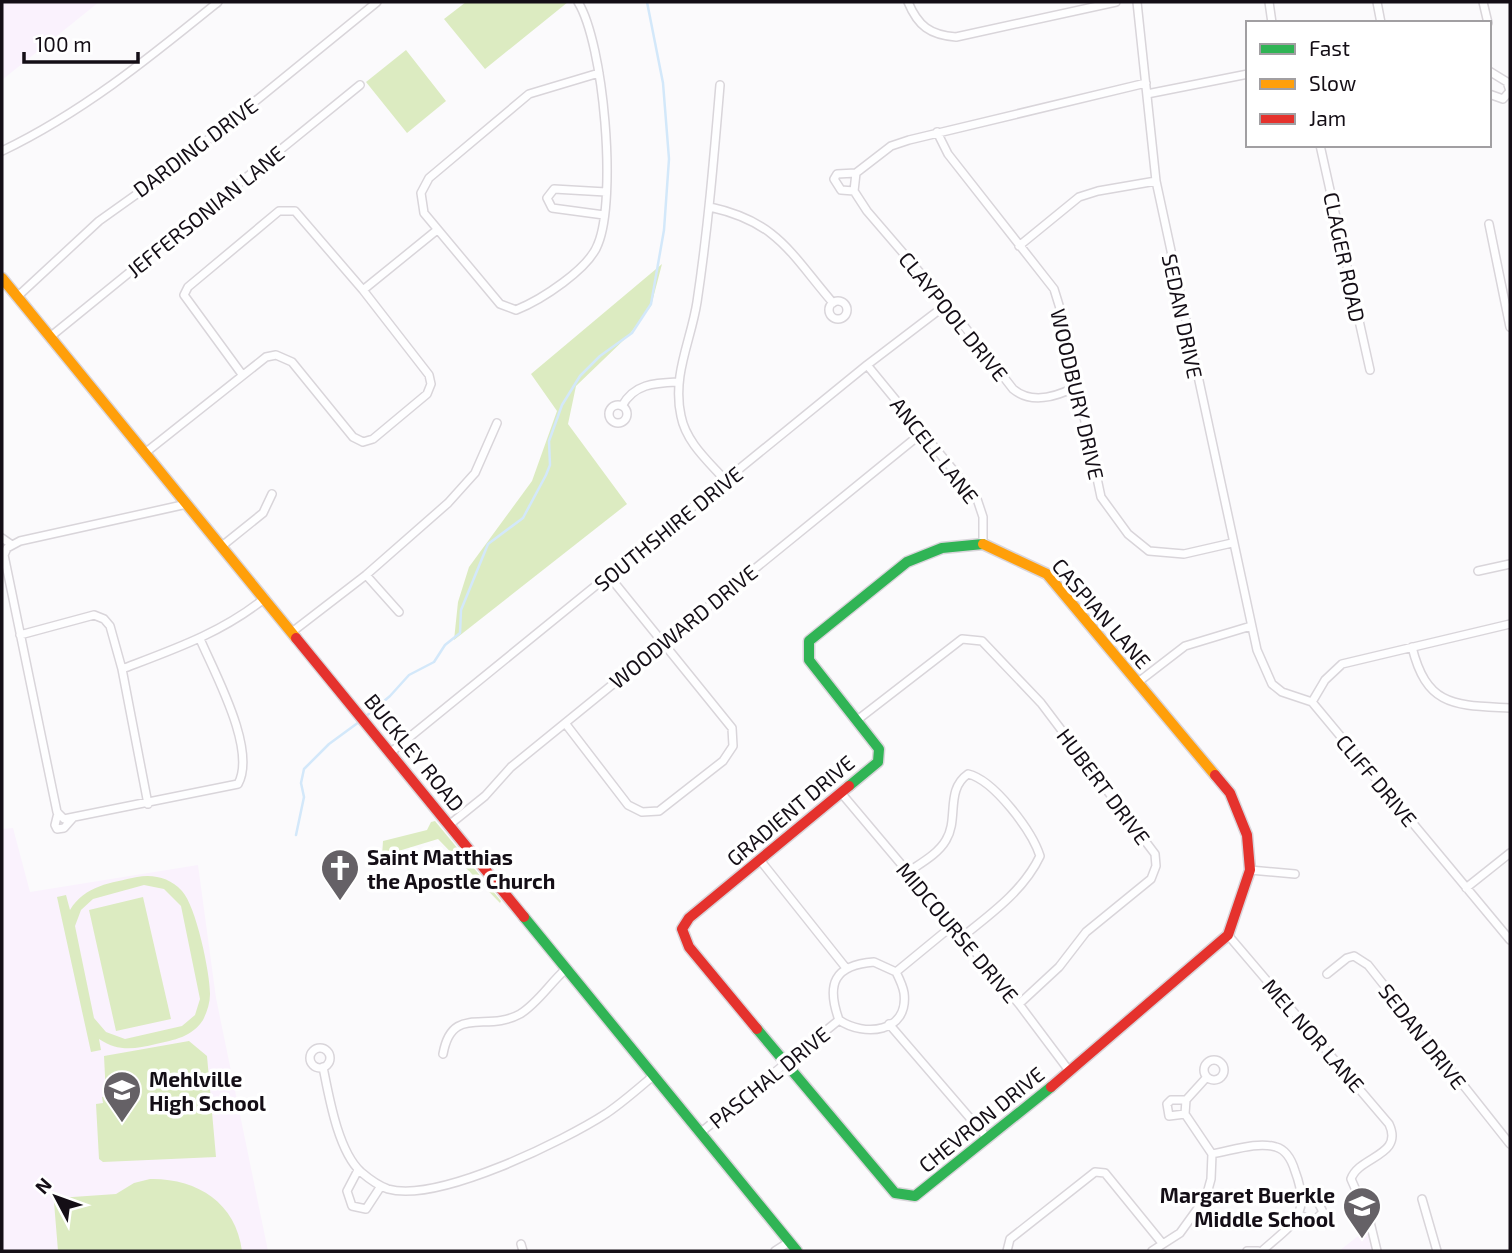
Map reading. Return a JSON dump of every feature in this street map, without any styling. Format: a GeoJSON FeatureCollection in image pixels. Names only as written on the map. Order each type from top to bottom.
{"type":"FeatureCollection","features":[{"type":"Feature","properties":{"kind":"street"},"geometry":{"type":"LineString","coordinates":[[2,151],[63,120],[115,85],[218,2]]}},
{"type":"Feature","properties":{"kind":"street","name":"DARDING DRIVE"},"geometry":{"type":"LineString","coordinates":[[17,297],[99,221],[172,169],[377,2]]}},
{"type":"Feature","properties":{"kind":"street"},"geometry":{"type":"LineString","coordinates":[[578,2],[599,73],[606,133],[606,192],[599,244],[588,261],[535,302],[516,310],[500,304],[424,212],[421,193],[429,178],[529,94],[599,73]]}},
{"type":"Feature","properties":{"kind":"street"},"geometry":{"type":"LineString","coordinates":[[908,2],[920,26],[938,36],[956,37],[1116,2]]}},
{"type":"Feature","properties":{"kind":"street","name":"SEDAN DRIVE"},"geometry":{"type":"LineString","coordinates":[[1137,2],[1156,181],[1251,626]]}},
{"type":"Feature","properties":{"kind":"street"},"geometry":{"type":"LineString","coordinates":[[1269,2],[1272,21]]}},
{"type":"Feature","properties":{"kind":"street"},"geometry":{"type":"LineString","coordinates":[[1377,2],[1381,21]]}},
{"type":"Feature","properties":{"kind":"street"},"geometry":{"type":"LineString","coordinates":[[1483,2],[1488,21]]}},
{"type":"Feature","properties":{"kind":"street"},"geometry":{"type":"LineString","coordinates":[[1491,72],[1507,82],[1510,91],[1503,99],[1491,95]]}},
{"type":"Feature","properties":{"kind":"street"},"geometry":{"type":"LineString","coordinates":[[1147,94],[1246,74]]}},
{"type":"Feature","properties":{"kind":"street","name":"CLAYPOOL DRIVE"},"geometry":{"type":"LineString","coordinates":[[1075,387],[1055,397],[1019,394],[947,304],[867,211],[854,191],[841,190],[834,179],[838,174],[856,173],[891,146],[937,132],[1146,83]]}},
{"type":"Feature","properties":{"kind":"street","name":"JEFFERSONIAN LANE"},"geometry":{"type":"LineString","coordinates":[[50,337],[360,85]]}},
{"type":"Feature","properties":{"kind":"street"},"geometry":{"type":"LineString","coordinates":[[720,85],[710,207],[697,305],[677,382],[681,420],[690,439],[725,480]]}},
{"type":"Feature","properties":{"kind":"street","name":"WOODBURY DRIVE"},"geometry":{"type":"LineString","coordinates":[[937,132],[948,154],[1054,289],[1063,318],[1075,387],[1101,497],[1134,540],[1149,551],[1184,554],[1232,543]]}},
{"type":"Feature","properties":{"kind":"street","name":"CLAGER ROAD"},"geometry":{"type":"LineString","coordinates":[[1320,147],[1370,370]]}},
{"type":"Feature","properties":{"kind":"street"},"geometry":{"type":"LineString","coordinates":[[854,191],[856,173]]}},
{"type":"Feature","properties":{"kind":"street"},"geometry":{"type":"LineString","coordinates":[[1019,246],[1079,197],[1156,181]]}},
{"type":"Feature","properties":{"kind":"street"},"geometry":{"type":"LineString","coordinates":[[604,215],[552,208],[547,198],[554,189],[606,192]]}},
{"type":"Feature","properties":{"kind":"street"},"geometry":{"type":"LineString","coordinates":[[710,207],[736,212],[771,230],[833,303]]}},
{"type":"Feature","properties":{"kind":"street"},"geometry":{"type":"LineString","coordinates":[[145,453],[241,373],[266,357],[285,358],[292,362],[353,437],[363,442],[373,439],[427,394],[431,384],[429,375],[363,290],[295,211],[279,211],[188,287],[184,295],[241,373]]}},
{"type":"Feature","properties":{"kind":"street"},"geometry":{"type":"LineString","coordinates":[[1489,224],[1510,327]]}},
{"type":"Feature","properties":{"kind":"street"},"geometry":{"type":"LineString","coordinates":[[363,290],[437,230]]}},
{"type":"Feature","properties":{"kind":"street","name":"BUCKLEY ROAD"},"geometry":{"type":"LineString","coordinates":[[2,278],[797,1251]]}},
{"type":"Feature","properties":{"kind":"street","name":"SOUTHSHIRE DRIVE"},"geometry":{"type":"LineString","coordinates":[[390,753],[867,365],[947,304]]}},
{"type":"Feature","properties":{"kind":"street","name":"ANCELL LANE"},"geometry":{"type":"LineString","coordinates":[[867,365],[977,499],[983,517],[983,544]]}},
{"type":"Feature","properties":{"kind":"street"},"geometry":{"type":"LineString","coordinates":[[622,406],[634,390],[654,383],[677,382]]}},
{"type":"Feature","properties":{"kind":"street"},"geometry":{"type":"LineString","coordinates":[[292,632],[366,575],[448,503],[475,473],[497,423]]}},
{"type":"Feature","properties":{"kind":"street","name":"WOODWARD DRIVE"},"geometry":{"type":"LineString","coordinates":[[449,825],[485,796],[511,767],[923,432]]}},
{"type":"Feature","properties":{"kind":"street"},"geometry":{"type":"LineString","coordinates":[[222,546],[263,513],[272,494]]}},
{"type":"Feature","properties":{"kind":"street"},"geometry":{"type":"LineString","coordinates":[[6,550],[187,504]]}},
{"type":"Feature","properties":{"kind":"street"},"geometry":{"type":"LineString","coordinates":[[2,538],[20,635],[64,817],[148,804],[238,784],[244,763],[235,724],[200,639]]}},
{"type":"Feature","properties":{"kind":"street","name":"GRADIENT DRIVE"},"geometry":{"type":"LineString","coordinates":[[682,929],[689,919],[878,762],[879,749],[809,660],[809,641],[907,562],[942,548],[983,544]]}},
{"type":"Feature","properties":{"kind":"street","name":"CASPIAN LANE"},"geometry":{"type":"LineString","coordinates":[[983,544],[1047,574],[1230,793],[1247,835],[1250,870]]}},
{"type":"Feature","properties":{"kind":"street"},"geometry":{"type":"LineString","coordinates":[[1478,571],[1510,564]]}},
{"type":"Feature","properties":{"kind":"street"},"geometry":{"type":"LineString","coordinates":[[366,575],[399,612]]}},
{"type":"Feature","properties":{"kind":"street"},"geometry":{"type":"LineString","coordinates":[[565,723],[628,805],[642,812],[659,811],[723,761],[733,746],[732,728],[609,576]]}},
{"type":"Feature","properties":{"kind":"street"},"geometry":{"type":"LineString","coordinates":[[122,669],[200,639],[235,620],[265,598]]}},
{"type":"Feature","properties":{"kind":"street"},"geometry":{"type":"LineString","coordinates":[[20,635],[94,615],[110,626],[122,669],[148,804]]}},
{"type":"Feature","properties":{"kind":"street"},"geometry":{"type":"LineString","coordinates":[[1312,702],[1325,680],[1342,664],[1510,624]]}},
{"type":"Feature","properties":{"kind":"street"},"geometry":{"type":"LineString","coordinates":[[1137,683],[1185,646],[1251,626]]}},
{"type":"Feature","properties":{"kind":"street","name":"CLIFF DRIVE"},"geometry":{"type":"LineString","coordinates":[[1251,626],[1261,663],[1272,684],[1293,697],[1312,702],[1510,940]]}},
{"type":"Feature","properties":{"kind":"street","name":"HUBERT DRIVE"},"geometry":{"type":"LineString","coordinates":[[856,721],[962,639],[982,641],[1041,703],[1155,853],[1156,866],[1150,879],[1086,932],[1059,967],[1019,1004]]}},
{"type":"Feature","properties":{"kind":"street"},"geometry":{"type":"LineString","coordinates":[[1412,647],[1417,669],[1426,685],[1447,702],[1510,708]]}},
{"type":"Feature","properties":{"kind":"street"},"geometry":{"type":"LineString","coordinates":[[908,872],[940,849],[946,840],[950,832],[953,797],[959,780],[968,774],[981,777],[1035,838],[1040,856],[1033,871],[996,911],[962,937]]}},
{"type":"Feature","properties":{"kind":"street","name":"MIDCOURSE DRIVE"},"geometry":{"type":"LineString","coordinates":[[842,794],[1019,1004],[1070,1072]]}},
{"type":"Feature","properties":{"kind":"street"},"geometry":{"type":"LineString","coordinates":[[1466,888],[1510,853]]}},
{"type":"Feature","properties":{"kind":"street"},"geometry":{"type":"LineString","coordinates":[[760,860],[846,968]]}},
{"type":"Feature","properties":{"kind":"street"},"geometry":{"type":"LineString","coordinates":[[1228,935],[1250,870],[1295,874]]}},
{"type":"Feature","properties":{"kind":"street"},"geometry":{"type":"LineString","coordinates":[[896,972],[952,926]]}},
{"type":"Feature","properties":{"kind":"street","name":"CHEVRON DRIVE"},"geometry":{"type":"LineString","coordinates":[[682,929],[689,947],[785,1065],[895,1193],[915,1196],[1070,1072],[1228,935]]}},
{"type":"Feature","properties":{"kind":"street","name":"MEL NOR LANE"},"geometry":{"type":"LineString","coordinates":[[1228,935],[1386,1120],[1393,1139],[1382,1154],[1357,1169],[1351,1179],[1370,1222],[1377,1251]]}},
{"type":"Feature","properties":{"kind":"street","name":"SEDAN DRIVE"},"geometry":{"type":"LineString","coordinates":[[1327,974],[1347,958],[1354,956],[1368,965],[1510,1144]]}},
{"type":"Feature","properties":{"kind":"street"},"geometry":{"type":"LineString","coordinates":[[874,962],[896,972],[904,995],[899,1013],[890,1024],[876,1031],[861,1031],[839,1020],[831,998],[836,978],[846,968],[874,962]]}},
{"type":"Feature","properties":{"kind":"street"},"geometry":{"type":"LineString","coordinates":[[443,1054],[446,1039],[454,1027],[467,1022],[499,1021],[519,1014],[536,1001],[549,983],[566,969]]}},
{"type":"Feature","properties":{"kind":"street","name":"PASCHAL DRIVE"},"geometry":{"type":"LineString","coordinates":[[700,1133],[839,1020]]}},
{"type":"Feature","properties":{"kind":"street"},"geometry":{"type":"LineString","coordinates":[[890,1024],[988,1139]]}},
{"type":"Feature","properties":{"kind":"street"},"geometry":{"type":"LineString","coordinates":[[323,1068],[340,1135],[358,1170],[391,1190],[424,1188],[508,1164],[552,1145],[609,1112],[653,1076]]}},
{"type":"Feature","properties":{"kind":"street"},"geometry":{"type":"LineString","coordinates":[[1152,1251],[1180,1233],[1206,1197],[1211,1179],[1212,1154],[1185,1114],[1186,1100],[1206,1078]]}},
{"type":"Feature","properties":{"kind":"street"},"geometry":{"type":"LineString","coordinates":[[1185,1114],[1169,1116],[1167,1104],[1171,1100],[1186,1100]]}},
{"type":"Feature","properties":{"kind":"street"},"geometry":{"type":"LineString","coordinates":[[1212,1154],[1264,1145],[1279,1147],[1290,1158],[1304,1199],[1300,1215],[1260,1251],[1247,1251]]}},
{"type":"Feature","properties":{"kind":"street"},"geometry":{"type":"LineString","coordinates":[[358,1170],[347,1191],[352,1206],[366,1209],[382,1186]]}},
{"type":"Feature","properties":{"kind":"street"},"geometry":{"type":"LineString","coordinates":[[1007,1251],[1010,1239],[1095,1172],[1105,1173],[1162,1243]]}},
{"type":"Feature","properties":{"kind":"street"},"geometry":{"type":"LineString","coordinates":[[1300,1215],[1313,1222],[1323,1212],[1318,1202],[1304,1199]]}},
{"type":"Feature","properties":{"kind":"street"},"geometry":{"type":"LineString","coordinates":[[1422,1199],[1437,1251]]}},
{"type":"Feature","properties":{"kind":"street"},"geometry":{"type":"LineString","coordinates":[[775,1251],[789,1242]]}},
{"type":"Feature","properties":{"kind":"shaded area"},"geometry":{"type":"Polygon","coordinates":[[[2,2],[99,2],[2,80],[2,2]]]}},
{"type":"Feature","properties":{"kind":"shaded area","name":"Mehlville High School"},"geometry":{"type":"Polygon","coordinates":[[[13,828],[30,892],[198,865],[216,998],[268,1251],[2,1251],[2,829],[13,828]]]}},
{"type":"Feature","properties":{"kind":"shaded area","name":"Margaret Buerkle Middle School"},"geometry":{"type":"Polygon","coordinates":[[[1367,1229],[1372,1251],[1339,1251],[1367,1229]]]}},
{"type":"Feature","properties":{"kind":"green space"},"geometry":{"type":"Polygon","coordinates":[[[466,2],[568,2],[485,69],[444,19],[466,2]]]}},
{"type":"Feature","properties":{"kind":"green space"},"geometry":{"type":"Polygon","coordinates":[[[406,50],[446,101],[407,133],[366,82],[406,50]]]}},
{"type":"Feature","properties":{"kind":"green space"},"geometry":{"type":"Polygon","coordinates":[[[662,264],[651,306],[629,335],[576,386],[568,424],[627,504],[454,640],[458,602],[469,567],[532,481],[557,411],[531,374],[662,264]]]}},
{"type":"Feature","properties":{"kind":"green space"},"geometry":{"type":"Polygon","coordinates":[[[435,821],[500,903],[438,839],[382,856],[383,841],[427,830],[431,822],[435,821]]]}},
{"type":"Feature","properties":{"kind":"green space"},"geometry":{"type":"Polygon","coordinates":[[[143,876],[161,878],[172,883],[187,899],[205,956],[209,1004],[199,1026],[182,1037],[134,1048],[113,1046],[99,1039],[101,1050],[91,1052],[57,897],[66,895],[70,910],[91,890],[108,883],[143,876]],[[144,885],[93,899],[81,910],[75,926],[94,1018],[106,1032],[125,1039],[182,1026],[195,1015],[200,999],[181,906],[164,889],[144,885]]]}},
{"type":"Feature","properties":{"kind":"green space"},"geometry":{"type":"Polygon","coordinates":[[[143,897],[171,1019],[116,1031],[89,910],[143,897]]]}},
{"type":"Feature","properties":{"kind":"green space"},"geometry":{"type":"Polygon","coordinates":[[[189,1041],[207,1056],[216,1157],[103,1162],[99,1159],[96,1104],[103,1103],[102,1097],[106,1096],[104,1056],[189,1041]]]}},
{"type":"Feature","properties":{"kind":"green space"},"geometry":{"type":"Polygon","coordinates":[[[150,1179],[183,1183],[211,1196],[232,1219],[242,1251],[58,1251],[54,1202],[58,1198],[116,1194],[134,1183],[150,1179]]]}},
{"type":"Feature","properties":{"kind":"waterway"},"geometry":{"type":"LineString","coordinates":[[364,718],[409,675],[434,662],[445,645],[460,633],[461,610],[488,544],[523,518],[546,475],[550,465],[549,441],[562,405],[580,376],[600,356],[632,333],[651,304],[664,230],[669,159],[663,83],[647,2]]}},
{"type":"Feature","properties":{"kind":"waterway"},"geometry":{"type":"LineString","coordinates":[[296,835],[304,797],[301,783],[304,769],[329,744],[359,722]]}},
{"type":"Feature","properties":{"kind":"traffic: fast"},"geometry":{"type":"LineString","coordinates":[[849,786],[878,762],[879,749],[809,660],[809,641],[907,562],[942,548],[983,544]]}},
{"type":"Feature","properties":{"kind":"traffic: fast"},"geometry":{"type":"LineString","coordinates":[[524,917],[797,1251]]}},
{"type":"Feature","properties":{"kind":"traffic: fast"},"geometry":{"type":"LineString","coordinates":[[757,1029],[895,1193],[915,1196],[1051,1087]]}},
{"type":"Feature","properties":{"kind":"traffic: slow"},"geometry":{"type":"LineString","coordinates":[[2,278],[296,638]]}},
{"type":"Feature","properties":{"kind":"traffic: slow"},"geometry":{"type":"LineString","coordinates":[[983,544],[1047,574],[1215,775]]}},
{"type":"Feature","properties":{"kind":"traffic: jam"},"geometry":{"type":"LineString","coordinates":[[296,638],[524,917]]}},
{"type":"Feature","properties":{"kind":"traffic: jam"},"geometry":{"type":"LineString","coordinates":[[1051,1087],[1228,935],[1250,870],[1247,835],[1230,793],[1215,775]]}},
{"type":"Feature","properties":{"kind":"traffic: jam"},"geometry":{"type":"LineString","coordinates":[[757,1029],[689,947],[682,929],[689,918],[849,786]]}},
{"type":"Feature","properties":{"kind":"place","name":"Saint Matthias the Apostle Church"},"geometry":{"type":"Point","coordinates":[340,902]}},
{"type":"Feature","properties":{"kind":"place","name":"Mehlville High School"},"geometry":{"type":"Point","coordinates":[122,1124]}},
{"type":"Feature","properties":{"kind":"place","name":"Margaret Buerkle Middle School"},"geometry":{"type":"Point","coordinates":[1362,1240]}}]}
